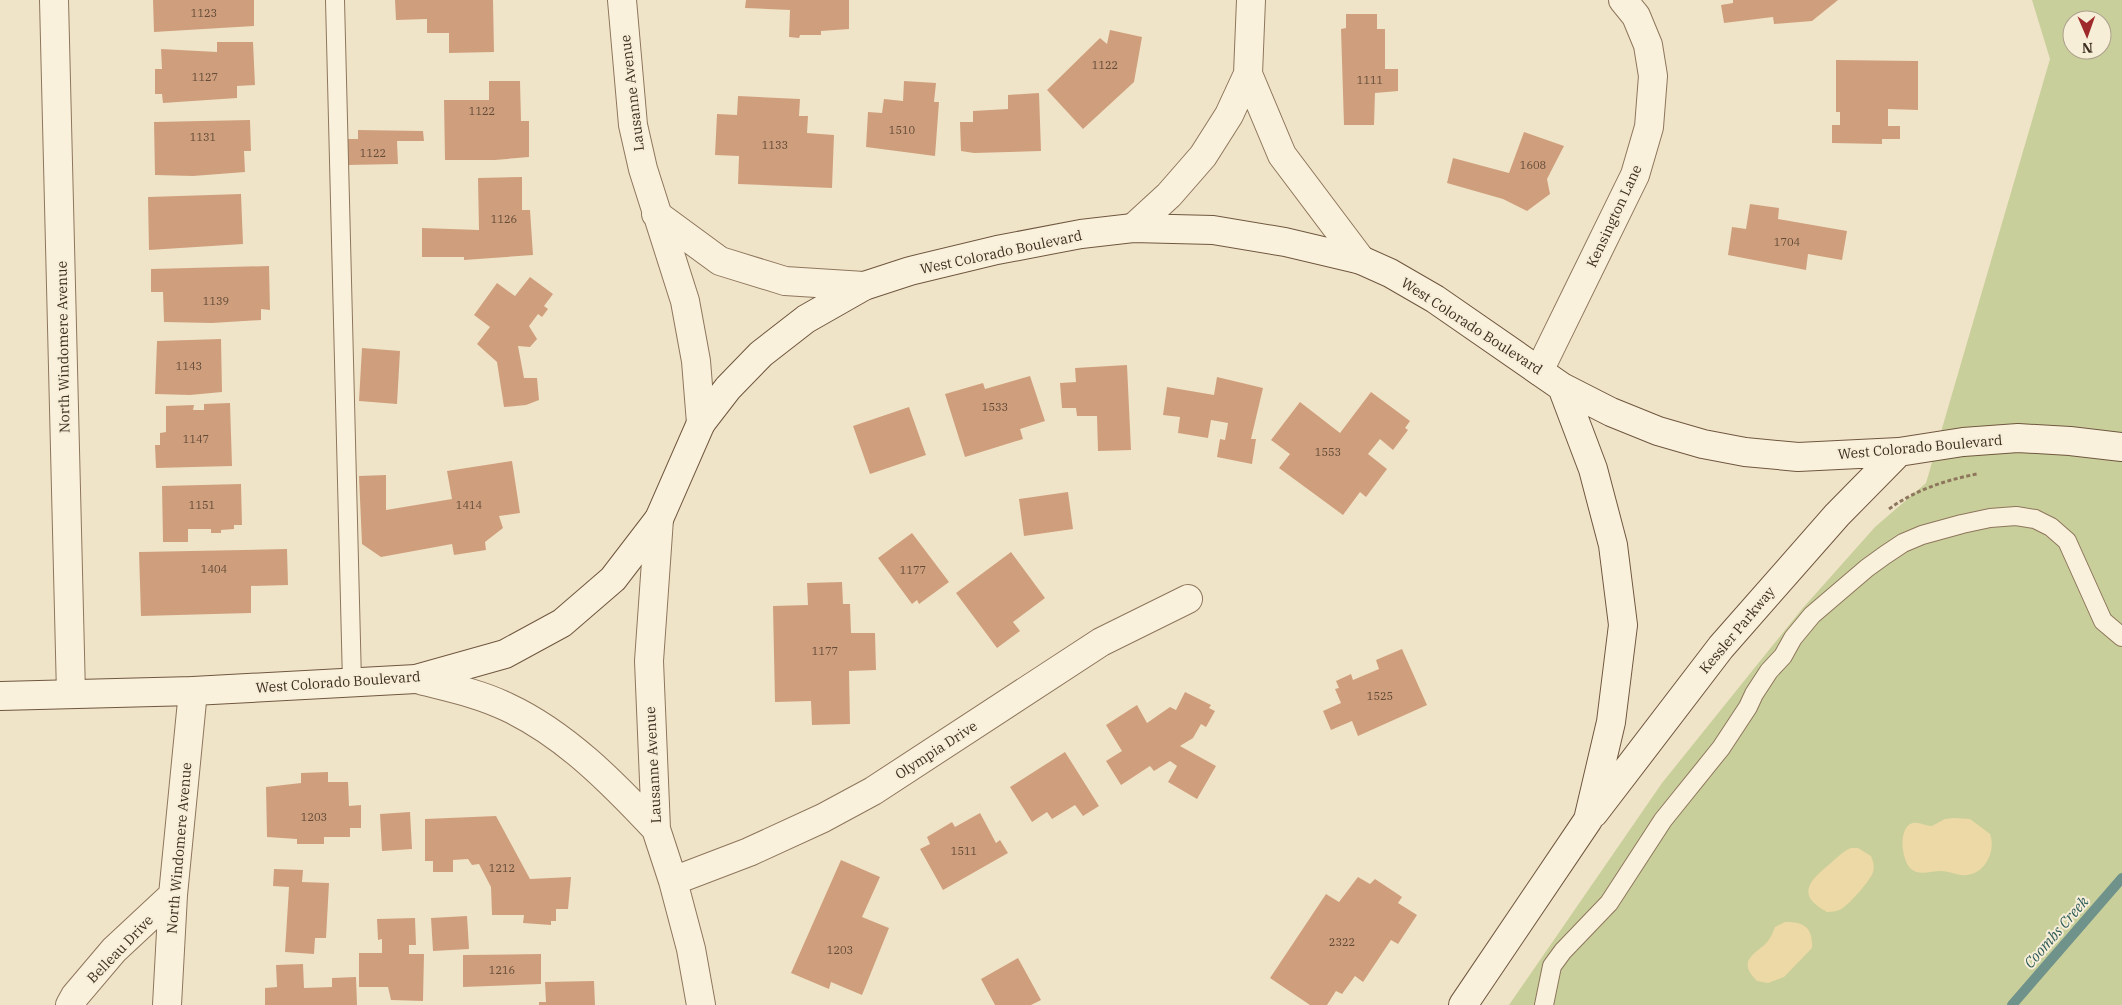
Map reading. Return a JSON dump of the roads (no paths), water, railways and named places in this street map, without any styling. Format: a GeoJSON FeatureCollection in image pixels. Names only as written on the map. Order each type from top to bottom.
{"type":"FeatureCollection","features":[{"type":"Feature","properties":{"kind":"street","name":"North Windomere Avenue"},"geometry":{"type":"LineString","coordinates":[[54,0],[71,694]]}},
{"type":"Feature","properties":{"kind":"street","name":"Lausanne Avenue"},"geometry":{"type":"LineString","coordinates":[[622,0],[634,125],[643,170],[685,302],[696,361],[701,423]]}},
{"type":"Feature","properties":{"kind":"street"},"geometry":{"type":"LineString","coordinates":[[1133,228],[1169,195],[1203,156],[1229,115],[1248,74],[1251,0]]}},
{"type":"Feature","properties":{"kind":"street","name":"Kensington Lane"},"geometry":{"type":"LineString","coordinates":[[1539,370],[1635,175],[1649,127],[1653,76],[1648,44],[1636,16],[1623,0]]}},
{"type":"Feature","properties":{"kind":"street"},"geometry":{"type":"LineString","coordinates":[[1248,74],[1282,155],[1361,260]]}},
{"type":"Feature","properties":{"kind":"street"},"geometry":{"type":"LineString","coordinates":[[656,214],[720,261],[785,281],[864,286]]}},
{"type":"Feature","properties":{"kind":"street","name":"West Colorado Boulevard"},"geometry":{"type":"LineString","coordinates":[[0,696],[193,691],[416,679],[506,654],[562,623],[613,579],[659,519],[701,423],[728,388],[761,354],[806,318],[864,286],[910,271],[997,250],[1081,234],[1133,228],[1213,230],[1286,242],[1361,260],[1390,273],[1435,299],[1562,387],[1611,412],[1658,431],[1703,444],[1745,452],[1798,457],[1899,452],[1963,442],[2018,438],[2122,447]]}},
{"type":"Feature","properties":{"kind":"street","name":"Kessler Parkway"},"geometry":{"type":"LineString","coordinates":[[1562,387],[1593,469],[1613,544],[1623,625],[1611,722],[1588,820]]}},
{"type":"Feature","properties":{"kind":"street","name":"Kessler Parkway"},"geometry":{"type":"LineString","coordinates":[[1462,1005],[1588,820],[1721,646],[1837,515],[1899,452]]}},
{"type":"Feature","properties":{"kind":"street","name":"Lausanne Avenue"},"geometry":{"type":"LineString","coordinates":[[659,519],[649,661],[656,829],[692,949],[701,1005]]}},
{"type":"Feature","properties":{"kind":"street","name":"Olympia Drive"},"geometry":{"type":"LineString","coordinates":[[673,881],[749,852],[824,818],[873,791],[1101,642],[1188,599]]}},
{"type":"Feature","properties":{"kind":"street"},"geometry":{"type":"LineString","coordinates":[[416,679],[474,694],[508,707],[565,742],[624,795],[656,829]]}},
{"type":"Feature","properties":{"kind":"street","name":"North Windomere Avenue"},"geometry":{"type":"LineString","coordinates":[[166,1005],[173,895],[193,691]]}},
{"type":"Feature","properties":{"kind":"street","name":"Belleau Drive"},"geometry":{"type":"LineString","coordinates":[[70,1005],[75,996],[114,950],[173,895]]}},
{"type":"Feature","properties":{"kind":"lane"},"geometry":{"type":"LineString","coordinates":[[335,0],[352,682]]}},
{"type":"Feature","properties":{"kind":"lane"},"geometry":{"type":"LineString","coordinates":[[1544,1005],[1552,966],[1563,951],[1609,903],[1663,820],[1721,748],[1748,707],[1754,694],[1783,656],[1793,638],[1812,615],[1866,568],[1903,543],[1922,535],[1990,518],[2016,516],[2035,519],[2051,527],[2067,541],[2103,622],[2122,637]]}},
{"type":"Feature","properties":{"kind":"waterway","name":"Coombs Creek"},"geometry":{"type":"LineString","coordinates":[[2012,1005],[2122,878]]}}]}
